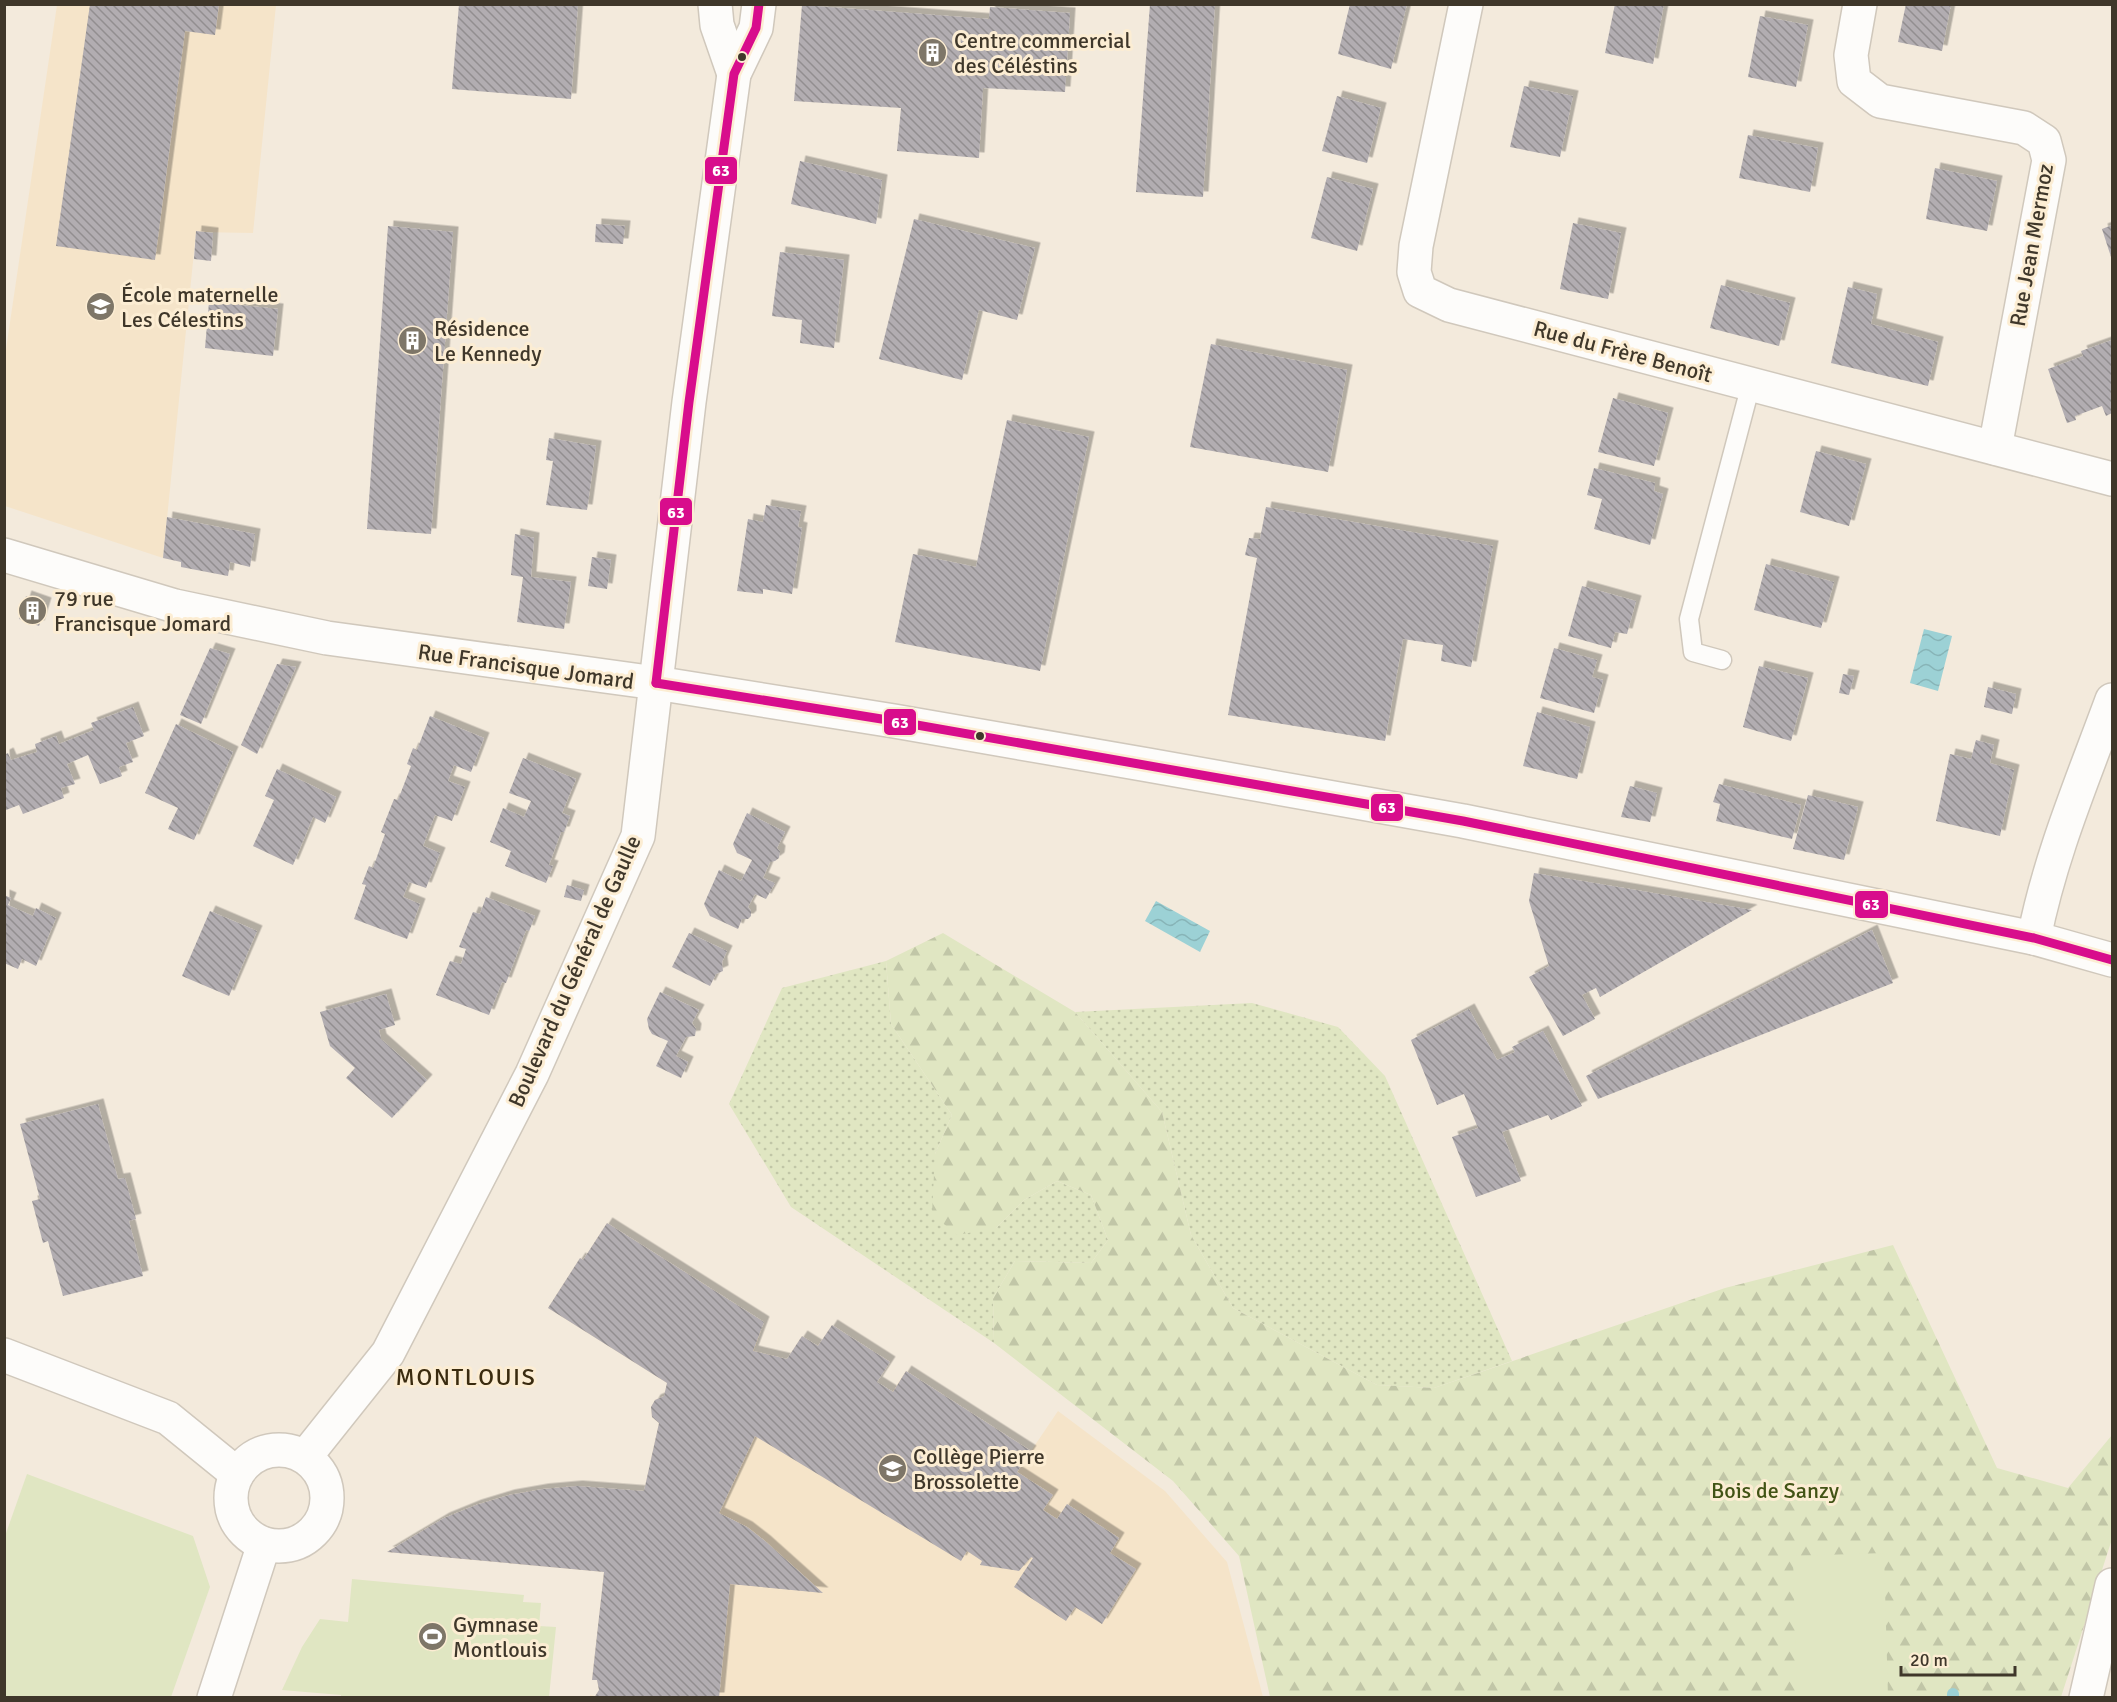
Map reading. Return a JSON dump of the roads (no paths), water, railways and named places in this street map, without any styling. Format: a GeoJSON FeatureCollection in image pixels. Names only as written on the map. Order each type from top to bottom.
{"type":"FeatureCollection","features":[{"type":"Feature","properties":{"kind":"street","name":"Boulevard du Général de Gaulle"},"geometry":{"type":"LineString","coordinates":[[715,4],[717,25],[734,74]]}},
{"type":"Feature","properties":{"kind":"street","name":"Boulevard du Général de Gaulle"},"geometry":{"type":"LineString","coordinates":[[305,1457],[388,1353],[532,1074],[638,836],[689,402],[734,74],[756,27],[759,4]]}},
{"type":"Feature","properties":{"kind":"street","name":"Rue du Frère Benoît"},"geometry":{"type":"LineString","coordinates":[[1466,4],[1416,246],[1414,272],[1420,291],[1449,305],[2112,479]]}},
{"type":"Feature","properties":{"kind":"street","name":"Rue Jean Mermoz"},"geometry":{"type":"LineString","coordinates":[[1860,4],[1851,55],[1854,81],[1880,101],[2024,128],[2044,141],[2049,160],[1995,448]]}},
{"type":"Feature","properties":{"kind":"street","name":"Rue Francisque Jomard"},"geometry":{"type":"LineString","coordinates":[[4,555],[175,606],[327,638],[656,683],[894,721],[1463,821],[2034,938],[2112,960]]}},
{"type":"Feature","properties":{"kind":"street"},"geometry":{"type":"LineString","coordinates":[[2034,938],[2053,859],[2112,700]]}},
{"type":"Feature","properties":{"kind":"street"},"geometry":{"type":"LineString","coordinates":[[4,1355],[168,1418],[237,1474]]}},
{"type":"Feature","properties":{"kind":"street"},"geometry":{"type":"LineString","coordinates":[[275,1450],[290,1451],[305,1457],[317,1467],[328,1496],[326,1511],[320,1526],[309,1537],[295,1544],[280,1546],[264,1544],[252,1538],[241,1528],[234,1515],[231,1502],[232,1487],[237,1474],[247,1462],[260,1454],[275,1450]]}},
{"type":"Feature","properties":{"kind":"street"},"geometry":{"type":"LineString","coordinates":[[214,1698],[264,1544]]}},
{"type":"Feature","properties":{"kind":"street"},"geometry":{"type":"LineString","coordinates":[[2086,1698],[2112,1585]]}},
{"type":"Feature","properties":{"kind":"lane"},"geometry":{"type":"LineString","coordinates":[[1722,660],[1694,652],[1689,619],[1751,384]]}},
{"type":"Feature","properties":{"kind":"water"},"geometry":{"type":"Polygon","coordinates":[[[1924,629],[1952,636],[1938,691],[1910,683],[1924,629]]]}},
{"type":"Feature","properties":{"kind":"water"},"geometry":{"type":"Polygon","coordinates":[[[1156,901],[1210,931],[1200,952],[1145,921],[1156,901]]]}},
{"type":"Feature","properties":{"kind":"place","name":"Centre commercial des Céléstins"},"geometry":{"type":"Point","coordinates":[933,53]}},
{"type":"Feature","properties":{"kind":"place","name":"École maternelle Les Célestins"},"geometry":{"type":"Point","coordinates":[100,307]}},
{"type":"Feature","properties":{"kind":"place","name":"Résidence Le Kennedy"},"geometry":{"type":"Point","coordinates":[413,341]}},
{"type":"Feature","properties":{"kind":"place","name":"79 rue Francisque Jomard"},"geometry":{"type":"Point","coordinates":[33,611]}},
{"type":"Feature","properties":{"kind":"place","name":"Collège Pierre Brossolette"},"geometry":{"type":"Point","coordinates":[892,1469]}},
{"type":"Feature","properties":{"kind":"place","name":"Gymnase Montlouis"},"geometry":{"type":"Point","coordinates":[432,1637]}},
{"type":"Feature","properties":{"kind":"district","name":"MONTLOUIS"},"geometry":{"type":"Point","coordinates":[466,1377]}},
{"type":"Feature","properties":{"kind":"park label","name":"Bois de Sanzy"},"geometry":{"type":"Point","coordinates":[1775,1490]}}]}
